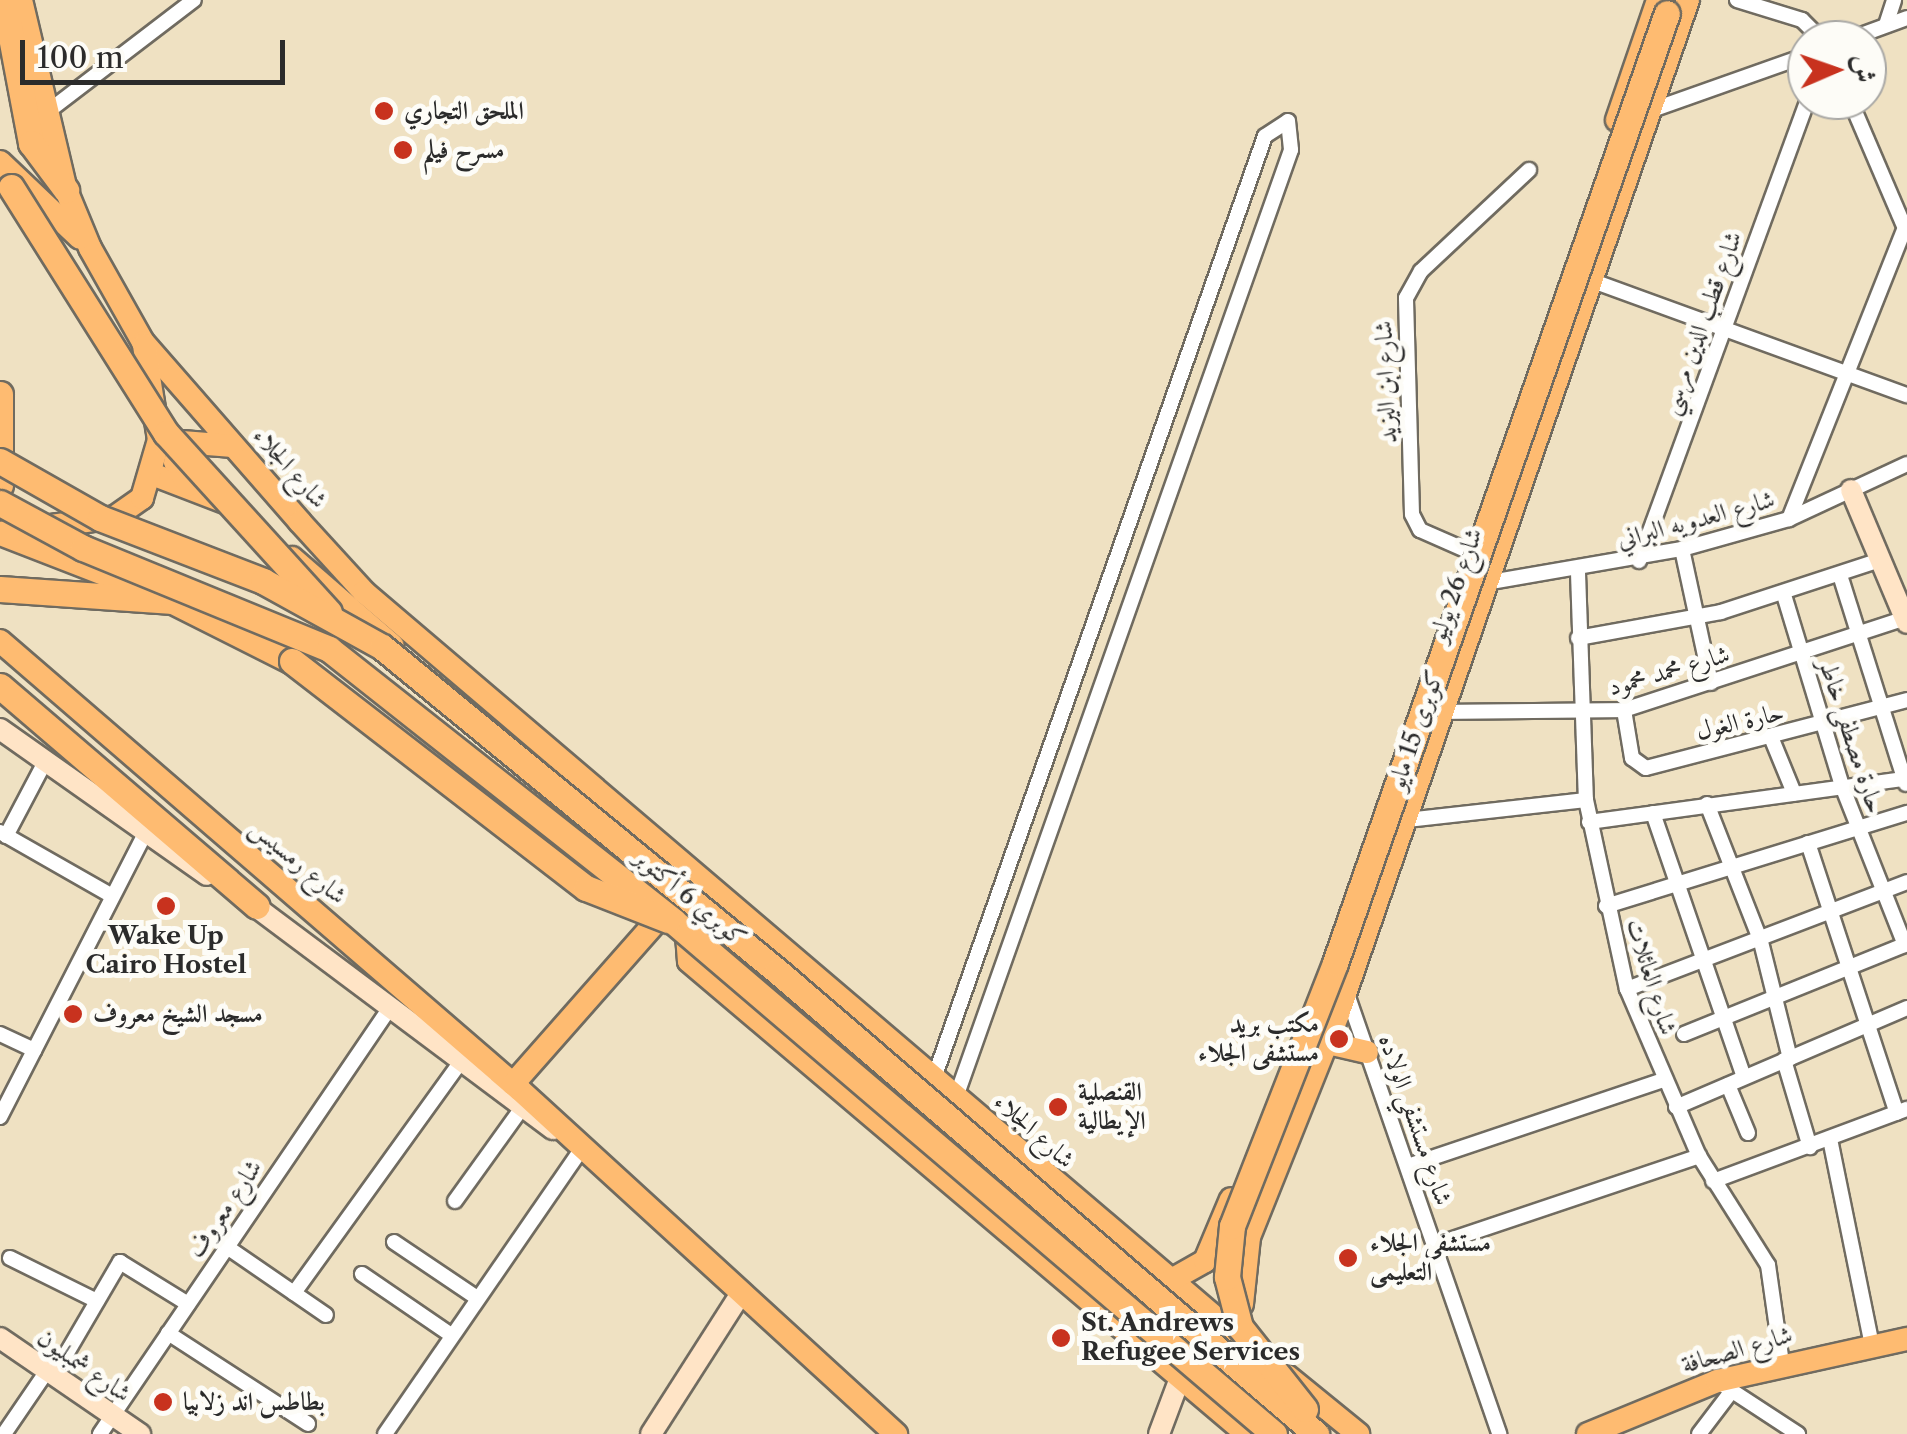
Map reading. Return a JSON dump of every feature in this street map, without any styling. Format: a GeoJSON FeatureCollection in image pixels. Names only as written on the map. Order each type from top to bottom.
{"type":"FeatureCollection","features":[{"type":"Feature","properties":{"kind":"highway"},"geometry":{"type":"LineString","coordinates":[[4,0],[37,159],[66,190]]}},
{"type":"Feature","properties":{"kind":"highway","name":"كوبرى 15 مايو"},"geometry":{"type":"LineString","coordinates":[[1330,1434],[1240,1327],[1227,1278],[1232,1226],[1335,963],[1672,0]]}},
{"type":"Feature","properties":{"kind":"highway"},"geometry":{"type":"LineString","coordinates":[[6,183],[166,433],[329,612]]}},
{"type":"Feature","properties":{"kind":"highway"},"geometry":{"type":"LineString","coordinates":[[0,394],[0,484]]}},
{"type":"Feature","properties":{"kind":"highway","name":"كوبري 6 أكتوبر"},"geometry":{"type":"LineString","coordinates":[[3,449],[100,518],[329,612],[669,879],[1316,1434]]}},
{"type":"Feature","properties":{"kind":"highway","name":"كوبري 6 أكتوبر"},"geometry":{"type":"LineString","coordinates":[[0,503],[83,548],[329,650],[673,921],[1274,1434]]}},
{"type":"Feature","properties":{"kind":"highway"},"geometry":{"type":"LineString","coordinates":[[0,589],[173,601],[292,662],[586,888],[627,912],[673,921]]}},
{"type":"Feature","properties":{"kind":"highway"},"geometry":{"type":"LineString","coordinates":[[0,686],[257,906]]}},
{"type":"Feature","properties":{"kind":"main road","name":"شارع الجلاء"},"geometry":{"type":"LineString","coordinates":[[21,0],[66,190],[90,248],[143,342],[364,592],[683,859],[1166,1283],[1358,1434]]}},
{"type":"Feature","properties":{"kind":"main road","name":"شارع 26 يوليو"},"geometry":{"type":"LineString","coordinates":[[1166,1283],[1205,1261],[1333,948],[1658,0]]}},
{"type":"Feature","properties":{"kind":"main road","name":"شارع 26 يوليو"},"geometry":{"type":"LineString","coordinates":[[1263,1356],[1240,1297],[1240,1270],[1328,1044],[1688,0]]}},
{"type":"Feature","properties":{"kind":"main road"},"geometry":{"type":"LineString","coordinates":[[0,162],[90,248]]}},
{"type":"Feature","properties":{"kind":"main road"},"geometry":{"type":"LineString","coordinates":[[0,534],[114,517],[142,498],[152,474],[158,427],[143,342]]}},
{"type":"Feature","properties":{"kind":"main road"},"geometry":{"type":"LineString","coordinates":[[188,484],[175,462],[182,442],[235,446]]}},
{"type":"Feature","properties":{"kind":"main road"},"geometry":{"type":"LineString","coordinates":[[152,474],[188,484],[244,513],[662,866],[672,890],[667,910],[513,1084]]}},
{"type":"Feature","properties":{"kind":"main road"},"geometry":{"type":"LineString","coordinates":[[1851,490],[1903,621]]}},
{"type":"Feature","properties":{"kind":"main road"},"geometry":{"type":"LineString","coordinates":[[0,534],[173,601]]}},
{"type":"Feature","properties":{"kind":"main road","name":"شارع رمسيس"},"geometry":{"type":"LineString","coordinates":[[0,641],[513,1084],[580,1152],[896,1434]]}},
{"type":"Feature","properties":{"kind":"main road","name":"شارع رمسيس"},"geometry":{"type":"LineString","coordinates":[[0,729],[144,836],[257,906],[459,1064],[556,1130]]}},
{"type":"Feature","properties":{"kind":"main road"},"geometry":{"type":"LineString","coordinates":[[683,859],[689,961],[1247,1434]]}},
{"type":"Feature","properties":{"kind":"main road"},"geometry":{"type":"LineString","coordinates":[[1311,1000],[1332,1000],[1338,1014]]}},
{"type":"Feature","properties":{"kind":"main road"},"geometry":{"type":"LineString","coordinates":[[1328,1044],[1367,1052]]}},
{"type":"Feature","properties":{"kind":"main road"},"geometry":{"type":"LineString","coordinates":[[651,1434],[740,1295]]}},
{"type":"Feature","properties":{"kind":"main road","name":"شارع الصحافة"},"geometry":{"type":"LineString","coordinates":[[1588,1434],[1782,1363],[1907,1338]]}},
{"type":"Feature","properties":{"kind":"main road","name":"شارع شمبليون"},"geometry":{"type":"LineString","coordinates":[[3,1345],[50,1373],[106,1425],[140,1434]]}},
{"type":"Feature","properties":{"kind":"main road"},"geometry":{"type":"LineString","coordinates":[[1159,1434],[1180,1378]]}},
{"type":"Feature","properties":{"kind":"street"},"geometry":{"type":"LineString","coordinates":[[46,112],[194,0]]}},
{"type":"Feature","properties":{"kind":"street"},"geometry":{"type":"LineString","coordinates":[[1736,0],[1787,7]]}},
{"type":"Feature","properties":{"kind":"street"},"geometry":{"type":"LineString","coordinates":[[1616,123],[1787,61]]}},
{"type":"Feature","properties":{"kind":"street","name":"شارع قطب الدين مرسي"},"geometry":{"type":"LineString","coordinates":[[1639,561],[1801,120]]}},
{"type":"Feature","properties":{"kind":"street"},"geometry":{"type":"LineString","coordinates":[[1789,519],[1842,377],[1906,231],[1859,120]]}},
{"type":"Feature","properties":{"kind":"street"},"geometry":{"type":"LineString","coordinates":[[934,1078],[1265,136],[1288,121],[1291,150],[956,1096]]}},
{"type":"Feature","properties":{"kind":"street","name":"شارع ابن اليزيد"},"geometry":{"type":"LineString","coordinates":[[1468,551],[1420,530],[1412,514],[1406,298],[1421,270],[1528,170]]}},
{"type":"Feature","properties":{"kind":"street"},"geometry":{"type":"LineString","coordinates":[[1593,281],[1842,377],[1907,395]]}},
{"type":"Feature","properties":{"kind":"street","name":"شارع العدويه البراني"},"geometry":{"type":"LineString","coordinates":[[1485,584],[1639,561],[1789,519],[1907,464]]}},
{"type":"Feature","properties":{"kind":"street"},"geometry":{"type":"LineString","coordinates":[[1682,549],[1710,683]]}},
{"type":"Feature","properties":{"kind":"street"},"geometry":{"type":"LineString","coordinates":[[1578,638],[1697,617],[1784,595],[1876,560]]}},
{"type":"Feature","properties":{"kind":"street","name":"شارع العائلات"},"geometry":{"type":"LineString","coordinates":[[1578,573],[1580,716],[1586,800],[1626,989],[1699,1156],[1768,1265],[1782,1363]]}},
{"type":"Feature","properties":{"kind":"street"},"geometry":{"type":"LineString","coordinates":[[1589,822],[1842,786],[1906,783],[1840,575]]}},
{"type":"Feature","properties":{"kind":"street","name":"حارة مصطفى خاطر"},"geometry":{"type":"LineString","coordinates":[[1784,595],[1842,786],[1906,945]]}},
{"type":"Feature","properties":{"kind":"street"},"geometry":{"type":"LineString","coordinates":[[1102,605],[1127,614]]}},
{"type":"Feature","properties":{"kind":"street","name":"شارع محمد محمود"},"geometry":{"type":"LineString","coordinates":[[1443,712],[1580,716],[1624,710],[1903,621]]}},
{"type":"Feature","properties":{"kind":"street","name":"حارة الغول"},"geometry":{"type":"LineString","coordinates":[[1624,710],[1632,758],[1646,768],[1822,726],[1907,700]]}},
{"type":"Feature","properties":{"kind":"street"},"geometry":{"type":"LineString","coordinates":[[1771,738],[1794,793]]}},
{"type":"Feature","properties":{"kind":"street"},"geometry":{"type":"LineString","coordinates":[[44,764],[3,834],[112,896]]}},
{"type":"Feature","properties":{"kind":"street"},"geometry":{"type":"LineString","coordinates":[[1407,820],[1586,800]]}},
{"type":"Feature","properties":{"kind":"street"},"geometry":{"type":"LineString","coordinates":[[1707,804],[1761,942],[1810,1146]]}},
{"type":"Feature","properties":{"kind":"street"},"geometry":{"type":"LineString","coordinates":[[1653,813],[1744,1077]]}},
{"type":"Feature","properties":{"kind":"street"},"geometry":{"type":"LineString","coordinates":[[1606,906],[1907,813]]}},
{"type":"Feature","properties":{"kind":"street"},"geometry":{"type":"LineString","coordinates":[[2,1107],[144,836]]}},
{"type":"Feature","properties":{"kind":"street"},"geometry":{"type":"LineString","coordinates":[[1713,1182],[1902,1111],[1868,1025],[1808,843]]}},
{"type":"Feature","properties":{"kind":"street"},"geometry":{"type":"LineString","coordinates":[[1626,989],[1703,965],[1907,882]]}},
{"type":"Feature","properties":{"kind":"street"},"geometry":{"type":"LineString","coordinates":[[1684,1034],[1776,1001],[1906,945]]}},
{"type":"Feature","properties":{"kind":"street","name":"شارع مستشفي الولاده"},"geometry":{"type":"LineString","coordinates":[[1333,948],[1499,1434]]}},
{"type":"Feature","properties":{"kind":"street"},"geometry":{"type":"LineString","coordinates":[[1676,1107],[1907,1008]]}},
{"type":"Feature","properties":{"kind":"street","name":"شارع معروف"},"geometry":{"type":"LineString","coordinates":[[106,1425],[389,1009]]}},
{"type":"Feature","properties":{"kind":"street"},"geometry":{"type":"LineString","coordinates":[[0,1034],[34,1050]]}},
{"type":"Feature","properties":{"kind":"street"},"geometry":{"type":"LineString","coordinates":[[294,1293],[459,1064]]}},
{"type":"Feature","properties":{"kind":"street"},"geometry":{"type":"LineString","coordinates":[[1408,1166],[1663,1080]]}},
{"type":"Feature","properties":{"kind":"street"},"geometry":{"type":"LineString","coordinates":[[1728,1085],[1748,1133]]}},
{"type":"Feature","properties":{"kind":"street"},"geometry":{"type":"LineString","coordinates":[[455,1201],[521,1109]]}},
{"type":"Feature","properties":{"kind":"street"},"geometry":{"type":"LineString","coordinates":[[1830,1139],[1872,1346]]}},
{"type":"Feature","properties":{"kind":"street"},"geometry":{"type":"LineString","coordinates":[[385,1434],[580,1152]]}},
{"type":"Feature","properties":{"kind":"street"},"geometry":{"type":"LineString","coordinates":[[1435,1244],[1699,1156]]}},
{"type":"Feature","properties":{"kind":"street"},"geometry":{"type":"LineString","coordinates":[[394,1242],[477,1298]]}},
{"type":"Feature","properties":{"kind":"street"},"geometry":{"type":"LineString","coordinates":[[227,1246],[326,1315]]}},
{"type":"Feature","properties":{"kind":"street"},"geometry":{"type":"LineString","coordinates":[[10,1258],[97,1301]]}},
{"type":"Feature","properties":{"kind":"street"},"geometry":{"type":"LineString","coordinates":[[6,1431],[50,1373],[123,1261],[188,1304]]}},
{"type":"Feature","properties":{"kind":"street"},"geometry":{"type":"LineString","coordinates":[[362,1274],[451,1335]]}},
{"type":"Feature","properties":{"kind":"street"},"geometry":{"type":"LineString","coordinates":[[168,1333],[308,1424]]}},
{"type":"Feature","properties":{"kind":"street"},"geometry":{"type":"LineString","coordinates":[[1700,1434],[1724,1386],[1798,1434]]}},
{"type":"Feature","properties":{"kind":"place","name":"الملحق التجاري"},"geometry":{"type":"Point","coordinates":[384,111]}},
{"type":"Feature","properties":{"kind":"place","name":"مسرح فيلم"},"geometry":{"type":"Point","coordinates":[403,150]}},
{"type":"Feature","properties":{"kind":"place","name":"Wake Up Cairo Hostel"},"geometry":{"type":"Point","coordinates":[166,906]}},
{"type":"Feature","properties":{"kind":"place","name":"مسجد الشيخ معروف"},"geometry":{"type":"Point","coordinates":[73,1014]}},
{"type":"Feature","properties":{"kind":"place","name":"مكتب بريد مستشفى الجلاء"},"geometry":{"type":"Point","coordinates":[1339,1039]}},
{"type":"Feature","properties":{"kind":"place","name":"القنصلية الإيطالية"},"geometry":{"type":"Point","coordinates":[1058,1107]}},
{"type":"Feature","properties":{"kind":"place","name":"مستشفى الجلاء التعليمى"},"geometry":{"type":"Point","coordinates":[1348,1258]}},
{"type":"Feature","properties":{"kind":"place","name":"St. Andrews Refugee Services"},"geometry":{"type":"Point","coordinates":[1061,1338]}},
{"type":"Feature","properties":{"kind":"place","name":"بطاطس اند زلابيا"},"geometry":{"type":"Point","coordinates":[163,1402]}}]}
